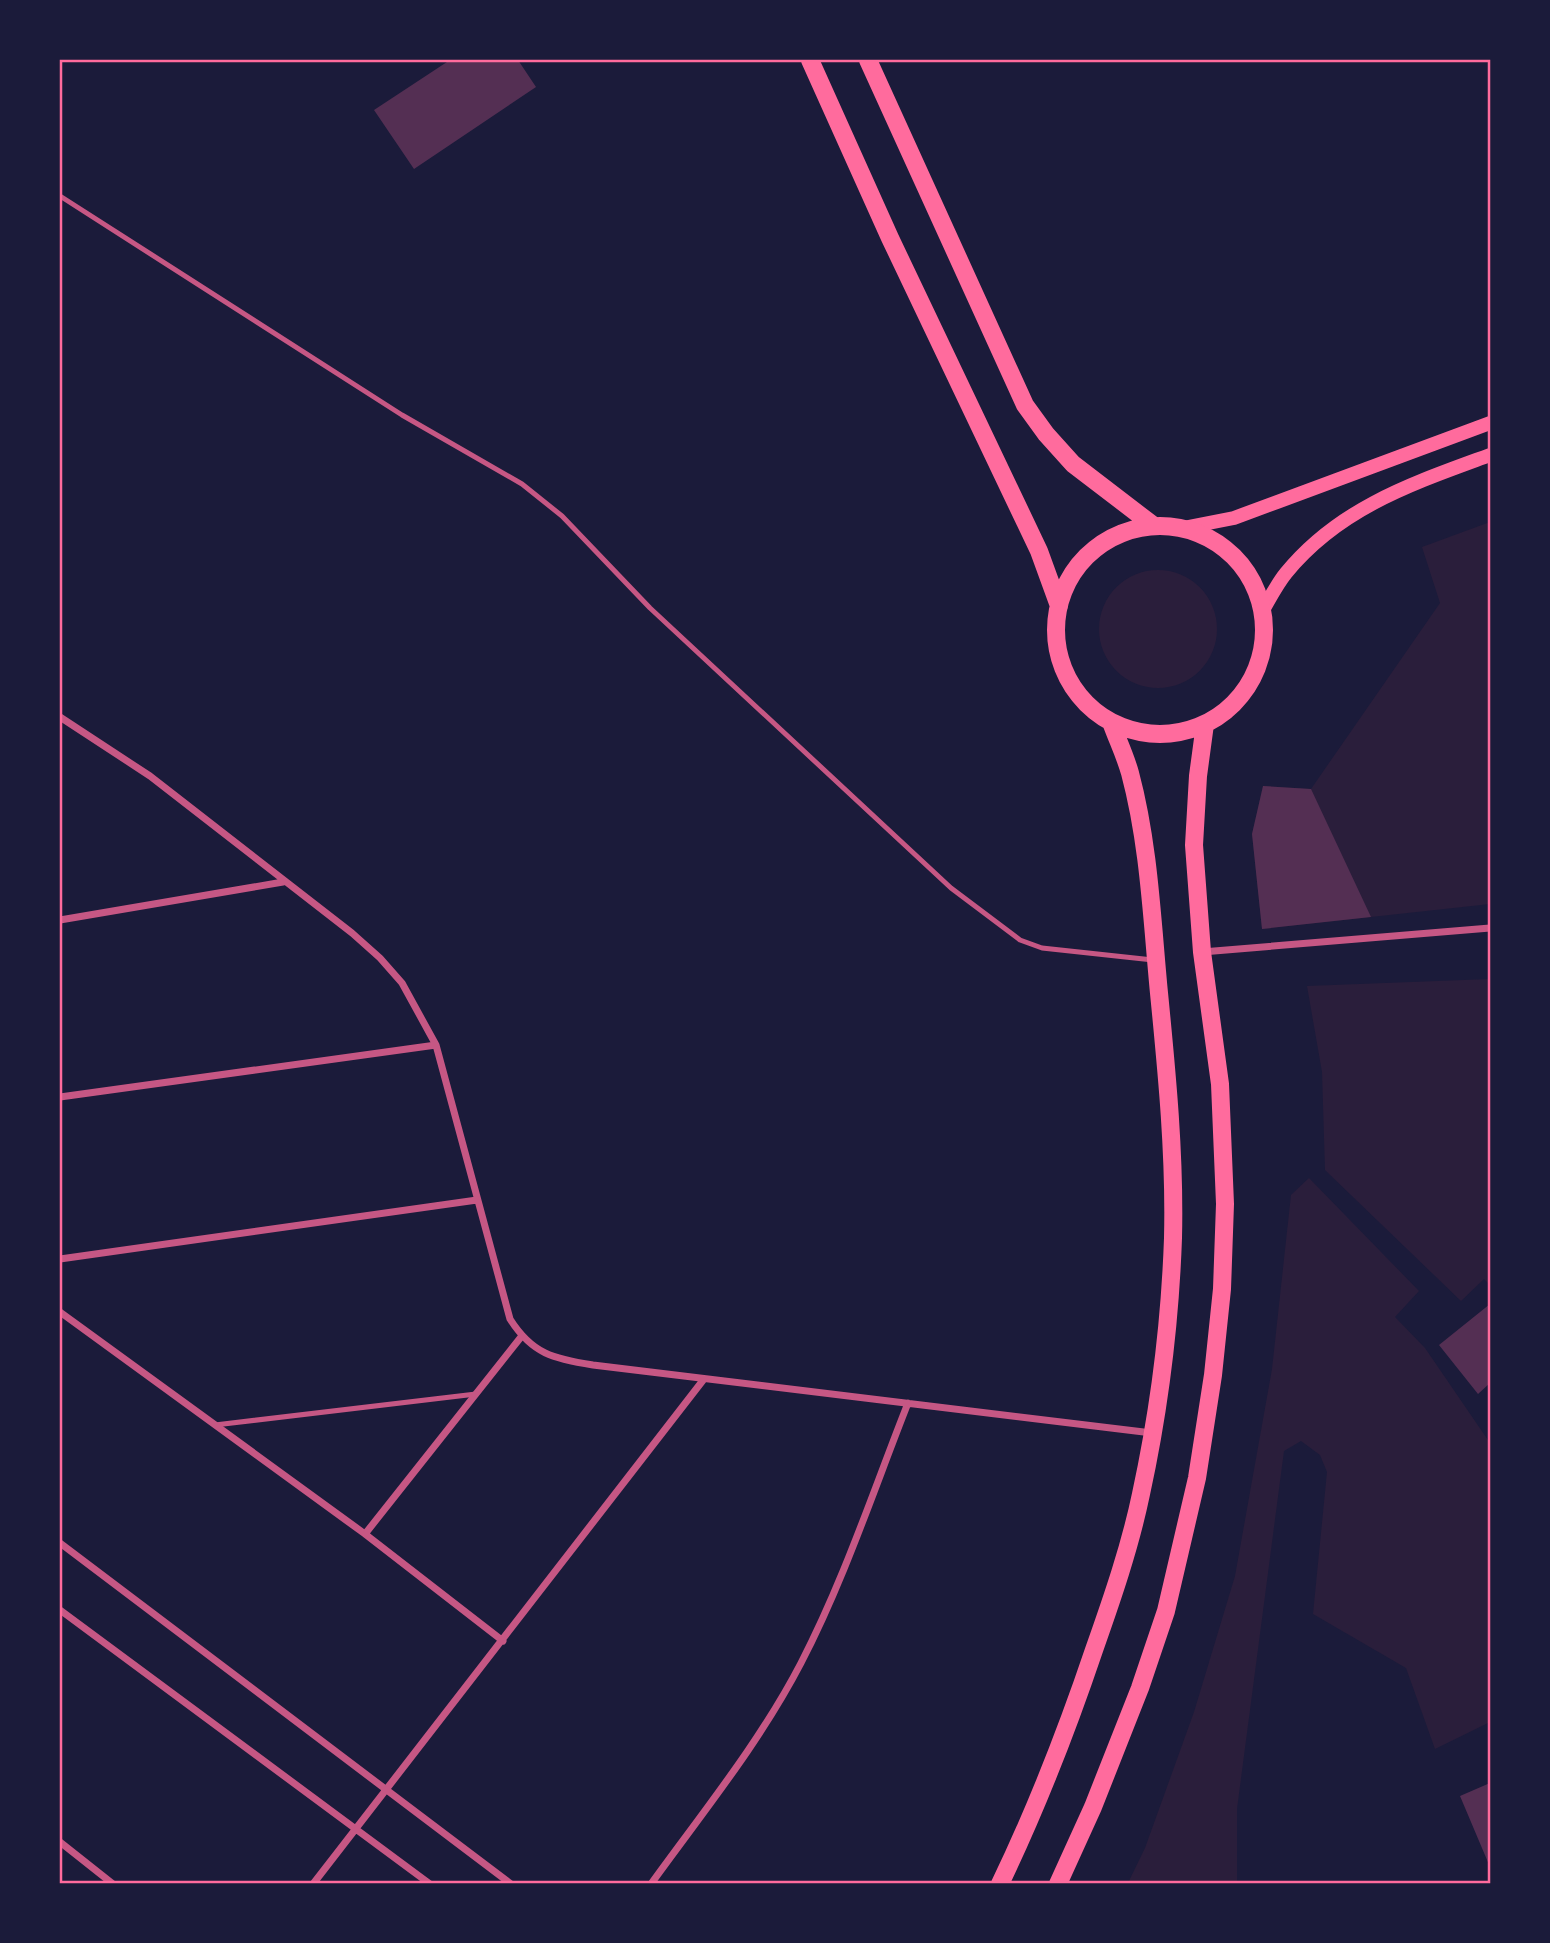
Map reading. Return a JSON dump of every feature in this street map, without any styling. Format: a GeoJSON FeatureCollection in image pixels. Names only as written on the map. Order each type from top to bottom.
{"type":"FeatureCollection","features":[{"type":"Feature","properties":{"kind":"main road"},"geometry":{"type":"LineString","coordinates":[[810,60],[890,239],[1039,551],[1059,606]]}},
{"type":"Feature","properties":{"kind":"main road"},"geometry":{"type":"LineString","coordinates":[[868,60],[1026,405],[1045,434],[1073,464],[1154,526]]}},
{"type":"Feature","properties":{"kind":"main road"},"geometry":{"type":"LineString","coordinates":[[1183,528],[1212,539],[1235,557],[1253,582],[1263,610],[1264,645],[1254,677],[1233,705],[1205,724],[1174,733],[1141,732],[1111,722],[1084,701],[1065,673],[1056,640],[1059,606],[1071,576],[1093,551],[1121,533],[1154,526],[1183,528],[1234,519],[1490,423]]}},
{"type":"Feature","properties":{"kind":"main road"},"geometry":{"type":"LineString","coordinates":[[1263,610],[1285,574],[1307,550],[1355,513],[1404,486],[1490,455]]}},
{"type":"Feature","properties":{"kind":"main road"},"geometry":{"type":"LineString","coordinates":[[1000,1884],[1026,1831],[1063,1740],[1114,1592],[1141,1496],[1153,1433],[1166,1331],[1173,1237],[1171,1122],[1140,822],[1129,771],[1111,722]]}},
{"type":"Feature","properties":{"kind":"main road"},"geometry":{"type":"LineString","coordinates":[[1058,1884],[1093,1807],[1166,1611],[1197,1478],[1221,1302],[1226,1203],[1220,1084],[1202,952],[1194,845],[1198,776],[1205,724]]}},
{"type":"Feature","properties":{"kind":"street"},"geometry":{"type":"LineString","coordinates":[[60,717],[150,776],[352,933],[380,958],[401,983],[436,1045],[510,1319],[521,1337],[537,1349],[559,1360],[1153,1433]]}},
{"type":"Feature","properties":{"kind":"street"},"geometry":{"type":"LineString","coordinates":[[60,920],[283,882]]}},
{"type":"Feature","properties":{"kind":"street"},"geometry":{"type":"LineString","coordinates":[[1202,952],[1490,928]]}},
{"type":"Feature","properties":{"kind":"street"},"geometry":{"type":"LineString","coordinates":[[60,1097],[436,1045]]}},
{"type":"Feature","properties":{"kind":"street"},"geometry":{"type":"LineString","coordinates":[[60,1259],[477,1200]]}},
{"type":"Feature","properties":{"kind":"street"},"geometry":{"type":"LineString","coordinates":[[60,1312],[365,1534],[503,1641]]}},
{"type":"Feature","properties":{"kind":"street"},"geometry":{"type":"LineString","coordinates":[[365,1534],[521,1337]]}},
{"type":"Feature","properties":{"kind":"street"},"geometry":{"type":"LineString","coordinates":[[313,1884],[704,1379]]}},
{"type":"Feature","properties":{"kind":"street"},"geometry":{"type":"LineString","coordinates":[[651,1884],[749,1747],[801,1663],[834,1591],[908,1402]]}},
{"type":"Feature","properties":{"kind":"street"},"geometry":{"type":"LineString","coordinates":[[60,1543],[511,1884]]}},
{"type":"Feature","properties":{"kind":"street"},"geometry":{"type":"LineString","coordinates":[[60,1610],[430,1884]]}},
{"type":"Feature","properties":{"kind":"street"},"geometry":{"type":"LineString","coordinates":[[60,1842],[113,1884]]}},
{"type":"Feature","properties":{"kind":"lane"},"geometry":{"type":"LineString","coordinates":[[60,196],[402,415],[522,484],[562,516],[650,608],[951,888],[1020,940],[1042,948],[1156,960]]}},
{"type":"Feature","properties":{"kind":"lane"},"geometry":{"type":"LineString","coordinates":[[214,1425],[476,1394]]}},
{"type":"Feature","properties":{"kind":"shaded area"},"geometry":{"type":"Polygon","coordinates":[[[1490,522],[1490,904],[1262,929],[1252,834],[1263,786],[1311,789],[1440,603],[1422,547],[1490,522]]]}},
{"type":"Feature","properties":{"kind":"shaded area"},"geometry":{"type":"Polygon","coordinates":[[[1158,570],[1191,580],[1207,596],[1217,629],[1207,662],[1191,678],[1158,688],[1125,678],[1109,662],[1099,629],[1109,596],[1125,580],[1158,570]]]}},
{"type":"Feature","properties":{"kind":"shaded area"},"geometry":{"type":"Polygon","coordinates":[[[1490,979],[1490,1285],[1484,1279],[1461,1301],[1325,1170],[1322,1072],[1307,986],[1490,979]]]}},
{"type":"Feature","properties":{"kind":"shaded area"},"geometry":{"type":"Polygon","coordinates":[[[1309,1178],[1419,1291],[1395,1317],[1425,1348],[1490,1443],[1490,1722],[1435,1749],[1406,1668],[1313,1614],[1327,1472],[1320,1455],[1301,1441],[1284,1451],[1237,1809],[1237,1883],[1128,1883],[1145,1848],[1194,1712],[1235,1576],[1272,1369],[1291,1195],[1309,1178]]]}},
{"type":"Feature","properties":{"kind":"building"},"geometry":{"type":"Polygon","coordinates":[[[450,60],[518,60],[536,87],[414,169],[374,110],[450,60]]]}},
{"type":"Feature","properties":{"kind":"building"},"geometry":{"type":"Polygon","coordinates":[[[1263,786],[1311,789],[1371,917],[1262,929],[1252,834],[1263,786]]]}},
{"type":"Feature","properties":{"kind":"building"},"geometry":{"type":"Polygon","coordinates":[[[1490,1304],[1490,1383],[1478,1394],[1439,1345],[1490,1304]]]}},
{"type":"Feature","properties":{"kind":"building"},"geometry":{"type":"Polygon","coordinates":[[[1490,1783],[1490,1867],[1460,1796],[1490,1783]]]}}]}
